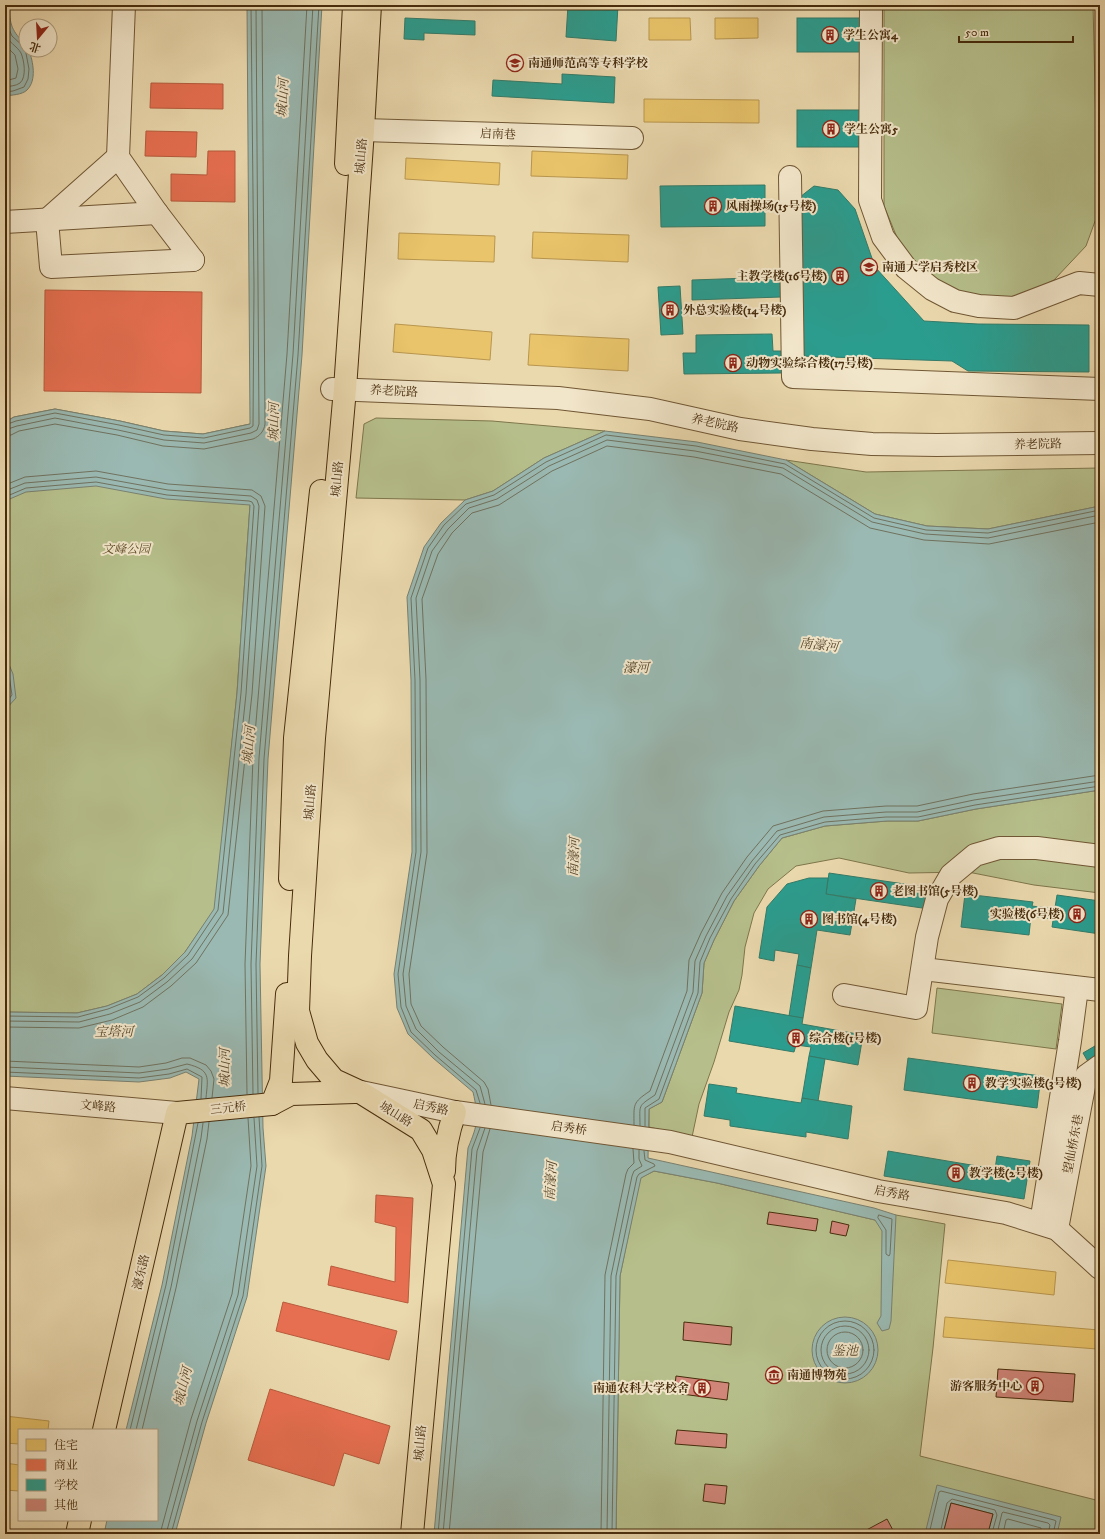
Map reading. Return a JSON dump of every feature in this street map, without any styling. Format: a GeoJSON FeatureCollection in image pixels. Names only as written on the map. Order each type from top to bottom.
{"type":"FeatureCollection","features":[{"type":"Feature","properties":{"kind":"main road","name":"城山路"},"geometry":{"type":"LineString","coordinates":[[354,5],[338,389],[314,738],[300,956],[298,1011],[307,1042],[317,1060],[334,1080],[360,1092],[421,1130],[433,1150],[444,1184],[412,1534]]}},
{"type":"Feature","properties":{"kind":"main road","name":"城山路"},"geometry":{"type":"LineString","coordinates":[[269,1104],[280,1081],[286,1008],[295,738],[338,389],[363,130],[370,5]]}},
{"type":"Feature","properties":{"kind":"main road"},"geometry":{"type":"LineString","coordinates":[[269,1104],[291,1094],[360,1092]]}},
{"type":"Feature","properties":{"kind":"main road","name":"三元桥"},"geometry":{"type":"LineString","coordinates":[[184,1112],[269,1104]]}},
{"type":"Feature","properties":{"kind":"main road","name":"濠东路"},"geometry":{"type":"LineString","coordinates":[[104,1429],[184,1112]]}},
{"type":"Feature","properties":{"kind":"main road"},"geometry":{"type":"LineString","coordinates":[[444,1184],[444,1154],[446,1139],[462,1113]]}},
{"type":"Feature","properties":{"kind":"main road"},"geometry":{"type":"LineString","coordinates":[[77,1534],[80,1521]]}},
{"type":"Feature","properties":{"kind":"street"},"geometry":{"type":"LineString","coordinates":[[47,220],[51,267],[193,260],[157,213],[118,157],[124,5]]}},
{"type":"Feature","properties":{"kind":"street"},"geometry":{"type":"LineString","coordinates":[[871,5],[870,200],[883,237],[906,268],[932,289],[955,301],[979,306],[1014,308],[1079,283],[1100,285]]}},
{"type":"Feature","properties":{"kind":"street","name":"启南巷"},"geometry":{"type":"LineString","coordinates":[[363,130],[632,138]]}},
{"type":"Feature","properties":{"kind":"street"},"geometry":{"type":"LineString","coordinates":[[47,220],[118,157]]}},
{"type":"Feature","properties":{"kind":"street"},"geometry":{"type":"LineString","coordinates":[[790,177],[792,378],[1100,389]]}},
{"type":"Feature","properties":{"kind":"street"},"geometry":{"type":"LineString","coordinates":[[5,222],[157,213]]}},
{"type":"Feature","properties":{"kind":"street","name":"养老院路"},"geometry":{"type":"LineString","coordinates":[[338,389],[558,398],[650,409],[740,429],[812,440],[872,444],[937,445],[1100,444]]}},
{"type":"Feature","properties":{"kind":"street"},"geometry":{"type":"LineString","coordinates":[[844,995],[916,1008],[927,937],[937,899],[951,875],[975,855],[999,848],[1038,848],[1100,856]]}},
{"type":"Feature","properties":{"kind":"street"},"geometry":{"type":"LineString","coordinates":[[923,969],[1100,990]]}},
{"type":"Feature","properties":{"kind":"street"},"geometry":{"type":"LineString","coordinates":[[1049,1226],[1077,988]]}},
{"type":"Feature","properties":{"kind":"street","name":"望仙桥东巷"},"geometry":{"type":"LineString","coordinates":[[1049,1226],[1086,1076],[1100,1066]]}},
{"type":"Feature","properties":{"kind":"street","name":"启秀路"},"geometry":{"type":"LineString","coordinates":[[360,1092],[462,1113]]}},
{"type":"Feature","properties":{"kind":"street","name":"文峰路"},"geometry":{"type":"LineString","coordinates":[[5,1098],[184,1112]]}},
{"type":"Feature","properties":{"kind":"street","name":"启秀桥"},"geometry":{"type":"LineString","coordinates":[[462,1113],[670,1142]]}},
{"type":"Feature","properties":{"kind":"street","name":"启秀路"},"geometry":{"type":"LineString","coordinates":[[670,1142],[878,1191],[1006,1213],[1049,1226],[1100,1268]]}},
{"type":"Feature","properties":{"kind":"green space"},"geometry":{"type":"Polygon","coordinates":[[[884,5],[1093,5],[1098,213],[1086,246],[1054,280],[1010,302],[967,297],[935,283],[901,247],[884,206],[884,5]]]}},
{"type":"Feature","properties":{"kind":"green space","name":"文峰公园"},"geometry":{"type":"Polygon","coordinates":[[[55,409],[164,431],[203,434],[250,424],[250,505],[237,693],[215,909],[185,952],[162,975],[137,994],[107,1006],[77,1013],[5,1012],[5,422],[14,417],[55,409]]]}},
{"type":"Feature","properties":{"kind":"green space"},"geometry":{"type":"Polygon","coordinates":[[[376,418],[492,421],[605,431],[544,458],[493,491],[465,500],[356,498],[364,424],[376,418]]]}},
{"type":"Feature","properties":{"kind":"green space"},"geometry":{"type":"Polygon","coordinates":[[[786,460],[866,472],[1100,468],[1100,506],[988,529],[927,526],[875,514],[786,460]]]}},
{"type":"Feature","properties":{"kind":"green space"},"geometry":{"type":"Polygon","coordinates":[[[1100,790],[1100,893],[1034,885],[968,872],[909,873],[839,858],[796,866],[768,889],[754,913],[745,947],[739,990],[729,1012],[714,1062],[699,1104],[692,1137],[649,1127],[649,1109],[662,1102],[702,993],[704,963],[714,940],[734,901],[759,866],[782,838],[825,826],[887,821],[918,821],[976,809],[1100,790]]]}},
{"type":"Feature","properties":{"kind":"green space"},"geometry":{"type":"Polygon","coordinates":[[[937,988],[1062,1004],[1056,1049],[932,1033],[937,988]]]}},
{"type":"Feature","properties":{"kind":"green space","name":"南通博物苑"},"geometry":{"type":"Polygon","coordinates":[[[654,1171],[717,1183],[875,1220],[896,1215],[945,1224],[933,1348],[920,1456],[1100,1501],[1100,1534],[616,1534],[620,1276],[640,1178],[654,1171]]]}},
{"type":"Feature","properties":{"kind":"water"},"geometry":{"type":"Polygon","coordinates":[[[5,5],[10,5],[12,27],[18,37],[18,58],[31,58],[33,76],[30,86],[25,92],[5,96],[5,5]]]}},
{"type":"Feature","properties":{"kind":"water"},"geometry":{"type":"Polygon","coordinates":[[[247,5],[322,5],[302,355],[268,759],[260,964],[263,1128],[266,1166],[247,1297],[206,1423],[175,1534],[104,1534],[107,1521],[158,1521],[158,1429],[126,1429],[162,1285],[192,1136],[199,1079],[186,1072],[170,1078],[139,1082],[5,1076],[5,1012],[77,1013],[107,1006],[137,994],[162,975],[185,952],[214,909],[237,693],[250,505],[166,499],[96,486],[26,492],[5,501],[5,422],[14,417],[55,409],[164,431],[203,434],[250,424],[247,5]]]}},
{"type":"Feature","properties":{"kind":"water","name":"濠河"},"geometry":{"type":"Polygon","coordinates":[[[605,431],[697,442],[786,460],[875,514],[927,526],[988,529],[1100,506],[1100,790],[976,809],[918,821],[887,821],[825,826],[782,838],[759,866],[734,901],[704,963],[702,993],[662,1102],[649,1109],[648,1158],[874,1208],[896,1215],[891,1321],[889,1329],[882,1331],[877,1323],[881,1316],[882,1231],[875,1220],[717,1183],[654,1171],[641,1178],[620,1276],[616,1534],[434,1534],[468,1148],[476,1127],[477,1115],[473,1092],[433,1058],[408,1034],[397,1008],[394,974],[412,852],[411,680],[407,597],[424,547],[441,523],[465,500],[493,491],[544,458],[605,431]]]}},
{"type":"Feature","properties":{"kind":"water"},"geometry":{"type":"Polygon","coordinates":[[[5,655],[13,674],[16,698],[5,710],[5,655]]]}},
{"type":"Feature","properties":{"kind":"water","name":"鉴池"},"geometry":{"type":"Polygon","coordinates":[[[845,1317],[858,1319],[873,1332],[876,1337],[878,1350],[876,1363],[863,1378],[858,1381],[845,1383],[832,1381],[817,1368],[814,1363],[812,1350],[814,1337],[827,1322],[832,1319],[845,1317]]]}},
{"type":"Feature","properties":{"kind":"water"},"geometry":{"type":"Polygon","coordinates":[[[937,1485],[1061,1517],[1057,1534],[988,1533],[993,1514],[951,1503],[943,1534],[925,1534],[937,1485]]]}},
{"type":"Feature","properties":{"kind":"building: 住宅"},"geometry":{"type":"Polygon","coordinates":[[[649,18],[690,18],[691,40],[649,40],[649,18]]]}},
{"type":"Feature","properties":{"kind":"building: 住宅"},"geometry":{"type":"Polygon","coordinates":[[[715,18],[758,18],[758,38],[715,39],[715,18]]]}},
{"type":"Feature","properties":{"kind":"building: 住宅"},"geometry":{"type":"Polygon","coordinates":[[[644,99],[759,100],[759,123],[644,122],[644,99]]]}},
{"type":"Feature","properties":{"kind":"building: 住宅"},"geometry":{"type":"Polygon","coordinates":[[[532,151],[628,155],[627,179],[531,176],[532,151]]]}},
{"type":"Feature","properties":{"kind":"building: 住宅"},"geometry":{"type":"Polygon","coordinates":[[[406,158],[500,163],[499,185],[405,179],[406,158]]]}},
{"type":"Feature","properties":{"kind":"building: 住宅"},"geometry":{"type":"Polygon","coordinates":[[[533,232],[629,235],[628,262],[532,258],[533,232]]]}},
{"type":"Feature","properties":{"kind":"building: 住宅"},"geometry":{"type":"Polygon","coordinates":[[[399,233],[495,236],[494,262],[398,259],[399,233]]]}},
{"type":"Feature","properties":{"kind":"building: 住宅"},"geometry":{"type":"Polygon","coordinates":[[[395,324],[492,332],[490,360],[393,352],[395,324]]]}},
{"type":"Feature","properties":{"kind":"building: 住宅"},"geometry":{"type":"Polygon","coordinates":[[[530,334],[629,339],[628,371],[528,365],[530,334]]]}},
{"type":"Feature","properties":{"kind":"building: 住宅"},"geometry":{"type":"Polygon","coordinates":[[[948,1260],[1056,1272],[1054,1295],[945,1283],[948,1260]]]}},
{"type":"Feature","properties":{"kind":"building: 住宅"},"geometry":{"type":"Polygon","coordinates":[[[945,1317],[1099,1330],[1097,1349],[943,1337],[945,1317]]]}},
{"type":"Feature","properties":{"kind":"building: 住宅"},"geometry":{"type":"Polygon","coordinates":[[[5,1416],[49,1421],[48,1429],[18,1429],[18,1444],[5,1443],[5,1416]]]}},
{"type":"Feature","properties":{"kind":"building: 住宅"},"geometry":{"type":"Polygon","coordinates":[[[5,1463],[18,1465],[18,1491],[5,1490],[5,1463]]]}},
{"type":"Feature","properties":{"kind":"building: 商业"},"geometry":{"type":"Polygon","coordinates":[[[151,83],[223,84],[223,109],[150,108],[151,83]]]}},
{"type":"Feature","properties":{"kind":"building: 商业"},"geometry":{"type":"Polygon","coordinates":[[[146,131],[197,132],[196,157],[145,156],[146,131]]]}},
{"type":"Feature","properties":{"kind":"building: 商业"},"geometry":{"type":"Polygon","coordinates":[[[208,151],[235,151],[235,202],[171,201],[171,174],[207,175],[208,151]]]}},
{"type":"Feature","properties":{"kind":"building: 商业"},"geometry":{"type":"Polygon","coordinates":[[[45,290],[202,292],[201,393],[44,391],[45,290]]]}},
{"type":"Feature","properties":{"kind":"building: 商业"},"geometry":{"type":"Polygon","coordinates":[[[376,1195],[413,1198],[408,1303],[328,1285],[331,1266],[395,1282],[396,1227],[375,1222],[376,1195]]]}},
{"type":"Feature","properties":{"kind":"building: 商业"},"geometry":{"type":"Polygon","coordinates":[[[283,1302],[397,1331],[389,1360],[276,1331],[283,1302]]]}},
{"type":"Feature","properties":{"kind":"building: 商业"},"geometry":{"type":"Polygon","coordinates":[[[270,1389],[390,1426],[379,1464],[344,1453],[334,1486],[248,1460],[270,1389]]]}},
{"type":"Feature","properties":{"kind":"building: 学校"},"geometry":{"type":"Polygon","coordinates":[[[568,5],[618,5],[616,41],[566,37],[568,5]]]}},
{"type":"Feature","properties":{"kind":"building: 学校"},"geometry":{"type":"Polygon","coordinates":[[[405,18],[475,21],[475,35],[424,33],[424,40],[404,39],[405,18]]]}},
{"type":"Feature","properties":{"kind":"building: 学校","name":"学生公寓4"},"geometry":{"type":"Polygon","coordinates":[[[797,18],[863,18],[863,52],[797,52],[797,18]]]}},
{"type":"Feature","properties":{"kind":"building: 学校"},"geometry":{"type":"Polygon","coordinates":[[[562,74],[615,77],[614,103],[492,96],[493,80],[562,84],[562,74]]]}},
{"type":"Feature","properties":{"kind":"building: 学校","name":"学生公寓5"},"geometry":{"type":"Polygon","coordinates":[[[797,110],[866,110],[866,147],[797,147],[797,110]]]}},
{"type":"Feature","properties":{"kind":"building: 学校","name":"风雨操场(15号楼)"},"geometry":{"type":"Polygon","coordinates":[[[765,185],[765,226],[661,227],[660,186],[765,185]]]}},
{"type":"Feature","properties":{"kind":"building: 学校","name":"主教学楼(16号楼)"},"geometry":{"type":"Polygon","coordinates":[[[814,186],[838,190],[855,209],[875,267],[924,321],[978,324],[1089,325],[1089,372],[968,371],[952,361],[799,356],[800,197],[814,186]]]}},
{"type":"Feature","properties":{"kind":"building: 学校"},"geometry":{"type":"Polygon","coordinates":[[[780,277],[781,297],[692,300],[692,280],[780,277]]]}},
{"type":"Feature","properties":{"kind":"building: 学校","name":"外总实验楼(14号楼)"},"geometry":{"type":"Polygon","coordinates":[[[680,286],[683,334],[661,335],[658,287],[680,286]]]}},
{"type":"Feature","properties":{"kind":"building: 学校","name":"动物实验综合楼(17号楼)"},"geometry":{"type":"Polygon","coordinates":[[[772,334],[773,351],[781,351],[782,373],[684,374],[683,353],[696,353],[696,335],[772,334]]]}},
{"type":"Feature","properties":{"kind":"building: 学校","name":"老图书馆(5号楼)"},"geometry":{"type":"Polygon","coordinates":[[[829,873],[932,888],[929,909],[826,894],[829,873]]]}},
{"type":"Feature","properties":{"kind":"building: 学校","name":"图书馆(4号楼)"},"geometry":{"type":"Polygon","coordinates":[[[809,878],[828,878],[826,894],[856,899],[850,935],[817,930],[811,968],[797,965],[799,954],[775,950],[774,961],[759,958],[767,907],[787,884],[809,878]]]}},
{"type":"Feature","properties":{"kind":"building: 学校"},"geometry":{"type":"Polygon","coordinates":[[[965,894],[1033,902],[1032,906],[1055,909],[1053,919],[1031,916],[1029,935],[961,927],[965,894]]]}},
{"type":"Feature","properties":{"kind":"building: 学校","name":"实验楼(6号楼)"},"geometry":{"type":"Polygon","coordinates":[[[1057,895],[1100,901],[1100,934],[1052,927],[1057,895]]]}},
{"type":"Feature","properties":{"kind":"building: 学校"},"geometry":{"type":"Polygon","coordinates":[[[797,965],[811,968],[803,1018],[789,1016],[797,965]]]}},
{"type":"Feature","properties":{"kind":"building: 学校","name":"综合楼(1号楼)"},"geometry":{"type":"Polygon","coordinates":[[[735,1006],[803,1018],[802,1024],[863,1035],[858,1065],[809,1056],[811,1047],[796,1045],[794,1052],[729,1041],[735,1006]]]}},
{"type":"Feature","properties":{"kind":"building: 学校"},"geometry":{"type":"Polygon","coordinates":[[[1100,1043],[1100,1059],[1090,1065],[1083,1053],[1100,1043]]]}},
{"type":"Feature","properties":{"kind":"building: 学校"},"geometry":{"type":"Polygon","coordinates":[[[809,1056],[825,1059],[818,1101],[802,1098],[809,1056]]]}},
{"type":"Feature","properties":{"kind":"building: 学校","name":"教学实验楼(3号楼)"},"geometry":{"type":"Polygon","coordinates":[[[908,1058],[1041,1076],[1037,1108],[904,1090],[908,1058]]]}},
{"type":"Feature","properties":{"kind":"building: 学校"},"geometry":{"type":"Polygon","coordinates":[[[709,1084],[737,1088],[736,1093],[801,1103],[802,1098],[852,1106],[848,1139],[806,1132],[806,1137],[730,1126],[730,1120],[704,1116],[709,1084]]]}},
{"type":"Feature","properties":{"kind":"building: 学校","name":"教学楼(2号楼)"},"geometry":{"type":"Polygon","coordinates":[[[888,1151],[995,1169],[997,1156],[1030,1161],[1024,1199],[884,1176],[888,1151]]]}},
{"type":"Feature","properties":{"kind":"building: 其他"},"geometry":{"type":"Polygon","coordinates":[[[769,1212],[818,1219],[816,1231],[767,1224],[769,1212]]]}},
{"type":"Feature","properties":{"kind":"building: 其他"},"geometry":{"type":"Polygon","coordinates":[[[832,1221],[849,1225],[846,1236],[830,1233],[832,1221]]]}},
{"type":"Feature","properties":{"kind":"building: 其他"},"geometry":{"type":"Polygon","coordinates":[[[684,1322],[732,1327],[731,1345],[683,1340],[684,1322]]]}},
{"type":"Feature","properties":{"kind":"building: 其他","name":"游客服务中心"},"geometry":{"type":"Polygon","coordinates":[[[998,1369],[1075,1374],[1073,1402],[996,1397],[998,1369]]]}},
{"type":"Feature","properties":{"kind":"building: 其他","name":"南通农科大学校舍"},"geometry":{"type":"Polygon","coordinates":[[[676,1376],[729,1383],[727,1400],[674,1393],[676,1376]]]}},
{"type":"Feature","properties":{"kind":"building: 其他"},"geometry":{"type":"Polygon","coordinates":[[[677,1430],[727,1434],[726,1448],[675,1444],[677,1430]]]}},
{"type":"Feature","properties":{"kind":"building: 其他"},"geometry":{"type":"Polygon","coordinates":[[[705,1484],[727,1486],[725,1504],[703,1501],[705,1484]]]}},
{"type":"Feature","properties":{"kind":"building: 其他"},"geometry":{"type":"Polygon","coordinates":[[[951,1503],[993,1514],[988,1533],[994,1534],[943,1534],[951,1503]]]}},
{"type":"Feature","properties":{"kind":"building: 其他"},"geometry":{"type":"Polygon","coordinates":[[[887,1519],[895,1534],[859,1534],[887,1519]]]}},
{"type":"Feature","properties":{"kind":"place","name":"学生公寓4"},"geometry":{"type":"Point","coordinates":[830,35]}},
{"type":"Feature","properties":{"kind":"place","name":"南通师范高等专科学校"},"geometry":{"type":"Point","coordinates":[515,63]}},
{"type":"Feature","properties":{"kind":"place","name":"学生公寓5"},"geometry":{"type":"Point","coordinates":[831,129]}},
{"type":"Feature","properties":{"kind":"place","name":"风雨操场(15号楼)"},"geometry":{"type":"Point","coordinates":[713,206]}},
{"type":"Feature","properties":{"kind":"place","name":"南通大学启秀校区"},"geometry":{"type":"Point","coordinates":[869,267]}},
{"type":"Feature","properties":{"kind":"place","name":"主教学楼(16号楼)"},"geometry":{"type":"Point","coordinates":[840,276]}},
{"type":"Feature","properties":{"kind":"place","name":"外总实验楼(14号楼)"},"geometry":{"type":"Point","coordinates":[670,310]}},
{"type":"Feature","properties":{"kind":"place","name":"动物实验综合楼(17号楼)"},"geometry":{"type":"Point","coordinates":[733,363]}},
{"type":"Feature","properties":{"kind":"place","name":"老图书馆(5号楼)"},"geometry":{"type":"Point","coordinates":[879,891]}},
{"type":"Feature","properties":{"kind":"place","name":"实验楼(6号楼)"},"geometry":{"type":"Point","coordinates":[1077,914]}},
{"type":"Feature","properties":{"kind":"place","name":"图书馆(4号楼)"},"geometry":{"type":"Point","coordinates":[809,919]}},
{"type":"Feature","properties":{"kind":"place","name":"综合楼(1号楼)"},"geometry":{"type":"Point","coordinates":[796,1038]}},
{"type":"Feature","properties":{"kind":"place","name":"教学实验楼(3号楼)"},"geometry":{"type":"Point","coordinates":[972,1083]}},
{"type":"Feature","properties":{"kind":"place","name":"教学楼(2号楼)"},"geometry":{"type":"Point","coordinates":[956,1173]}},
{"type":"Feature","properties":{"kind":"place","name":"南通博物苑"},"geometry":{"type":"Point","coordinates":[774,1375]}},
{"type":"Feature","properties":{"kind":"place","name":"游客服务中心"},"geometry":{"type":"Point","coordinates":[1035,1386]}},
{"type":"Feature","properties":{"kind":"place","name":"南通农科大学校舍"},"geometry":{"type":"Point","coordinates":[702,1388]}},
{"type":"Feature","properties":{"kind":"water label","name":"城山河"},"geometry":{"type":"Point","coordinates":[282,98]}},
{"type":"Feature","properties":{"kind":"water label","name":"城山河"},"geometry":{"type":"Point","coordinates":[273,422]}},
{"type":"Feature","properties":{"kind":"water label","name":"南濠河"},"geometry":{"type":"Point","coordinates":[819,644]}},
{"type":"Feature","properties":{"kind":"water label","name":"城山河"},"geometry":{"type":"Point","coordinates":[248,745]}},
{"type":"Feature","properties":{"kind":"water label","name":"南濠河"},"geometry":{"type":"Point","coordinates":[573,857]}},
{"type":"Feature","properties":{"kind":"water label","name":"宝塔河"},"geometry":{"type":"Point","coordinates":[114,1031]}},
{"type":"Feature","properties":{"kind":"water label","name":"城山河"},"geometry":{"type":"Point","coordinates":[224,1068]}},
{"type":"Feature","properties":{"kind":"water label","name":"南濠河"},"geometry":{"type":"Point","coordinates":[550,1181]}},
{"type":"Feature","properties":{"kind":"water label","name":"城山河"},"geometry":{"type":"Point","coordinates":[182,1386]}}]}
